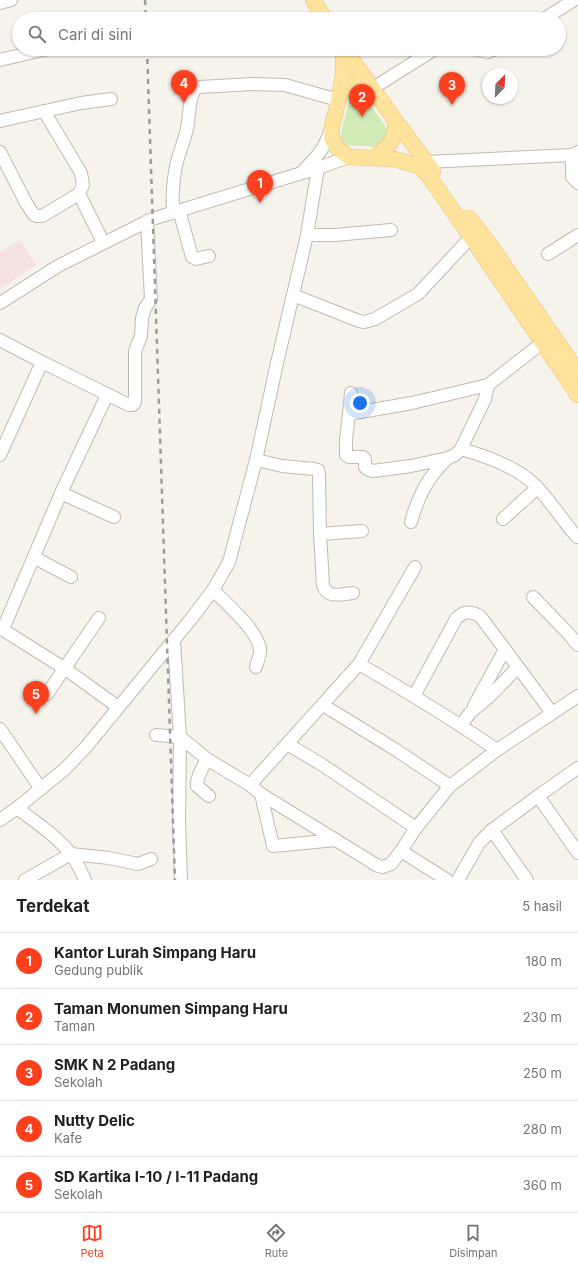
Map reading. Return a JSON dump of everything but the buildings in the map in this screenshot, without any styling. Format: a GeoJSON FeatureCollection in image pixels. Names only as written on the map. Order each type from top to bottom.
{"type":"FeatureCollection","features":[{"type":"Feature","properties":{"kind":"main road"},"geometry":{"type":"LineString","coordinates":[[313,0],[321,12]]}},
{"type":"Feature","properties":{"kind":"main road"},"geometry":{"type":"LineString","coordinates":[[344,56],[343,76],[332,126],[332,139],[338,149],[349,157],[394,159],[422,164],[488,242],[578,372]]}},
{"type":"Feature","properties":{"kind":"main road"},"geometry":{"type":"LineString","coordinates":[[349,56],[395,120],[428,175],[578,395]]}},
{"type":"Feature","properties":{"kind":"main road"},"geometry":{"type":"LineString","coordinates":[[339,99],[346,88],[353,84],[362,83],[371,86]]}},
{"type":"Feature","properties":{"kind":"main road"},"geometry":{"type":"LineString","coordinates":[[372,158],[382,152],[392,141],[395,130],[395,120]]}},
{"type":"Feature","properties":{"kind":"street"},"geometry":{"type":"LineString","coordinates":[[0,3],[11,0]]}},
{"type":"Feature","properties":{"kind":"street"},"geometry":{"type":"LineString","coordinates":[[555,12],[574,0]]}},
{"type":"Feature","properties":{"kind":"street"},"geometry":{"type":"LineString","coordinates":[[0,60],[17,56]]}},
{"type":"Feature","properties":{"kind":"street"},"geometry":{"type":"LineString","coordinates":[[371,86],[423,56]]}},
{"type":"Feature","properties":{"kind":"street"},"geometry":{"type":"LineString","coordinates":[[209,256],[196,259],[192,257],[176,210],[172,191],[178,158],[187,131],[192,95],[195,88],[252,84],[285,86],[339,99]]}},
{"type":"Feature","properties":{"kind":"street"},"geometry":{"type":"LineString","coordinates":[[0,121],[44,111],[111,99]]}},
{"type":"Feature","properties":{"kind":"street"},"geometry":{"type":"LineString","coordinates":[[0,152],[26,203],[34,215],[42,216],[79,194],[83,185],[81,173],[44,111]]}},
{"type":"Feature","properties":{"kind":"street"},"geometry":{"type":"LineString","coordinates":[[302,172],[322,150],[332,126]]}},
{"type":"Feature","properties":{"kind":"street"},"geometry":{"type":"LineString","coordinates":[[422,164],[575,154],[572,177],[578,183]]}},
{"type":"Feature","properties":{"kind":"street"},"geometry":{"type":"LineString","coordinates":[[0,303],[58,266],[147,221],[176,210],[318,168],[349,157]]}},
{"type":"Feature","properties":{"kind":"street"},"geometry":{"type":"LineString","coordinates":[[0,820],[65,769],[86,747],[213,590],[228,562],[256,460],[276,363],[307,235],[318,168]]}},
{"type":"Feature","properties":{"kind":"street"},"geometry":{"type":"LineString","coordinates":[[79,194],[103,242]]}},
{"type":"Feature","properties":{"kind":"street"},"geometry":{"type":"LineString","coordinates":[[0,340],[131,406],[135,402],[135,351],[141,336],[142,318],[145,308],[151,300],[147,221]]}},
{"type":"Feature","properties":{"kind":"street"},"geometry":{"type":"LineString","coordinates":[[307,235],[335,235],[391,230]]}},
{"type":"Feature","properties":{"kind":"street"},"geometry":{"type":"LineString","coordinates":[[548,254],[578,235]]}},
{"type":"Feature","properties":{"kind":"street"},"geometry":{"type":"LineString","coordinates":[[293,295],[359,321],[364,322],[375,320],[418,294],[471,237]]}},
{"type":"Feature","properties":{"kind":"street"},"geometry":{"type":"LineString","coordinates":[[349,414],[412,403],[488,385],[542,343]]}},
{"type":"Feature","properties":{"kind":"street"},"geometry":{"type":"LineString","coordinates":[[0,454],[42,362]]}},
{"type":"Feature","properties":{"kind":"street"},"geometry":{"type":"LineString","coordinates":[[351,393],[346,439],[346,455],[349,457],[363,457],[365,460],[365,467],[374,471],[411,466],[448,458],[455,455],[461,449],[485,399],[488,385]]}},
{"type":"Feature","properties":{"kind":"street"},"geometry":{"type":"LineString","coordinates":[[107,395],[2,629],[65,669],[118,707]]}},
{"type":"Feature","properties":{"kind":"street"},"geometry":{"type":"LineString","coordinates":[[461,449],[478,454],[501,464],[525,477],[537,488],[577,537]]}},
{"type":"Feature","properties":{"kind":"street"},"geometry":{"type":"LineString","coordinates":[[411,522],[423,488],[437,468],[448,458]]}},
{"type":"Feature","properties":{"kind":"street"},"geometry":{"type":"LineString","coordinates":[[256,460],[282,466],[318,470],[320,534],[324,588],[329,594],[333,595],[354,593]]}},
{"type":"Feature","properties":{"kind":"street"},"geometry":{"type":"LineString","coordinates":[[503,519],[537,488]]}},
{"type":"Feature","properties":{"kind":"street"},"geometry":{"type":"LineString","coordinates":[[62,493],[114,518]]}},
{"type":"Feature","properties":{"kind":"street"},"geometry":{"type":"LineString","coordinates":[[320,534],[362,531]]}},
{"type":"Feature","properties":{"kind":"street"},"geometry":{"type":"LineString","coordinates":[[35,558],[71,577]]}},
{"type":"Feature","properties":{"kind":"street"},"geometry":{"type":"LineString","coordinates":[[250,785],[359,664],[415,567]]}},
{"type":"Feature","properties":{"kind":"street"},"geometry":{"type":"LineString","coordinates":[[213,590],[250,628],[258,640],[260,658],[256,667]]}},
{"type":"Feature","properties":{"kind":"street"},"geometry":{"type":"LineString","coordinates":[[533,598],[578,645]]}},
{"type":"Feature","properties":{"kind":"street"},"geometry":{"type":"LineString","coordinates":[[414,696],[456,618],[463,613],[474,613],[480,616],[552,714]]}},
{"type":"Feature","properties":{"kind":"street"},"geometry":{"type":"LineString","coordinates":[[47,694],[99,618]]}},
{"type":"Feature","properties":{"kind":"street"},"geometry":{"type":"LineString","coordinates":[[174,640],[180,737],[179,822],[181,880]]}},
{"type":"Feature","properties":{"kind":"street"},"geometry":{"type":"LineString","coordinates":[[461,725],[470,713],[505,649]]}},
{"type":"Feature","properties":{"kind":"street"},"geometry":{"type":"LineString","coordinates":[[359,664],[461,725],[497,750]]}},
{"type":"Feature","properties":{"kind":"street"},"geometry":{"type":"LineString","coordinates":[[470,713],[518,667]]}},
{"type":"Feature","properties":{"kind":"street"},"geometry":{"type":"LineString","coordinates":[[156,735],[180,737],[207,759],[378,866],[383,867],[391,864],[416,828],[450,786],[497,750],[578,696]]}},
{"type":"Feature","properties":{"kind":"street"},"geometry":{"type":"LineString","coordinates":[[323,705],[396,750],[450,786]]}},
{"type":"Feature","properties":{"kind":"street"},"geometry":{"type":"LineString","coordinates":[[0,729],[40,789]]}},
{"type":"Feature","properties":{"kind":"street"},"geometry":{"type":"LineString","coordinates":[[287,744],[320,764],[416,828]]}},
{"type":"Feature","properties":{"kind":"street"},"geometry":{"type":"LineString","coordinates":[[207,759],[196,784],[209,796]]}},
{"type":"Feature","properties":{"kind":"street"},"geometry":{"type":"LineString","coordinates":[[458,880],[479,843],[492,830],[578,768]]}},
{"type":"Feature","properties":{"kind":"street"},"geometry":{"type":"LineString","coordinates":[[262,794],[273,846],[336,840]]}},
{"type":"Feature","properties":{"kind":"street"},"geometry":{"type":"LineString","coordinates":[[538,796],[578,853]]}},
{"type":"Feature","properties":{"kind":"street"},"geometry":{"type":"LineString","coordinates":[[17,808],[55,836],[71,854],[85,880]]}},
{"type":"Feature","properties":{"kind":"street"},"geometry":{"type":"LineString","coordinates":[[492,830],[527,880]]}},
{"type":"Feature","properties":{"kind":"street"},"geometry":{"type":"LineString","coordinates":[[401,851],[447,880]]}},
{"type":"Feature","properties":{"kind":"street"},"geometry":{"type":"LineString","coordinates":[[29,879],[71,854],[92,855],[138,864],[151,859]]}},
{"type":"Feature","properties":{"kind":"shaded area"},"geometry":{"type":"Polygon","coordinates":[[[20,240],[36,265],[0,289],[0,252],[20,240]]]}},
{"type":"Feature","properties":{"kind":"green space"},"geometry":{"type":"Polygon","coordinates":[[[358,91],[369,103],[388,130],[389,137],[378,147],[344,145],[341,142],[340,137],[351,93],[358,91]]]}},
{"type":"Feature","properties":{"kind":"railway"},"geometry":{"type":"LineString","coordinates":[[145,0],[146,12]]}},
{"type":"Feature","properties":{"kind":"railway"},"geometry":{"type":"LineString","coordinates":[[147,56],[175,880]]}},
{"type":"Feature","properties":{"kind":"place","name":"Nutty Delic"},"geometry":{"type":"Point","coordinates":[184,103]}},
{"type":"Feature","properties":{"kind":"place","name":"SMK N 2 Padang"},"geometry":{"type":"Point","coordinates":[452,105]}},
{"type":"Feature","properties":{"kind":"place","name":"Taman Monumen Simpang Haru"},"geometry":{"type":"Point","coordinates":[362,117]}},
{"type":"Feature","properties":{"kind":"place","name":"Kantor Lurah Simpang Haru"},"geometry":{"type":"Point","coordinates":[260,203]}},
{"type":"Feature","properties":{"kind":"place","name":"SD Kartika I-10 / I-11 Padang"},"geometry":{"type":"Point","coordinates":[36,714]}}]}
